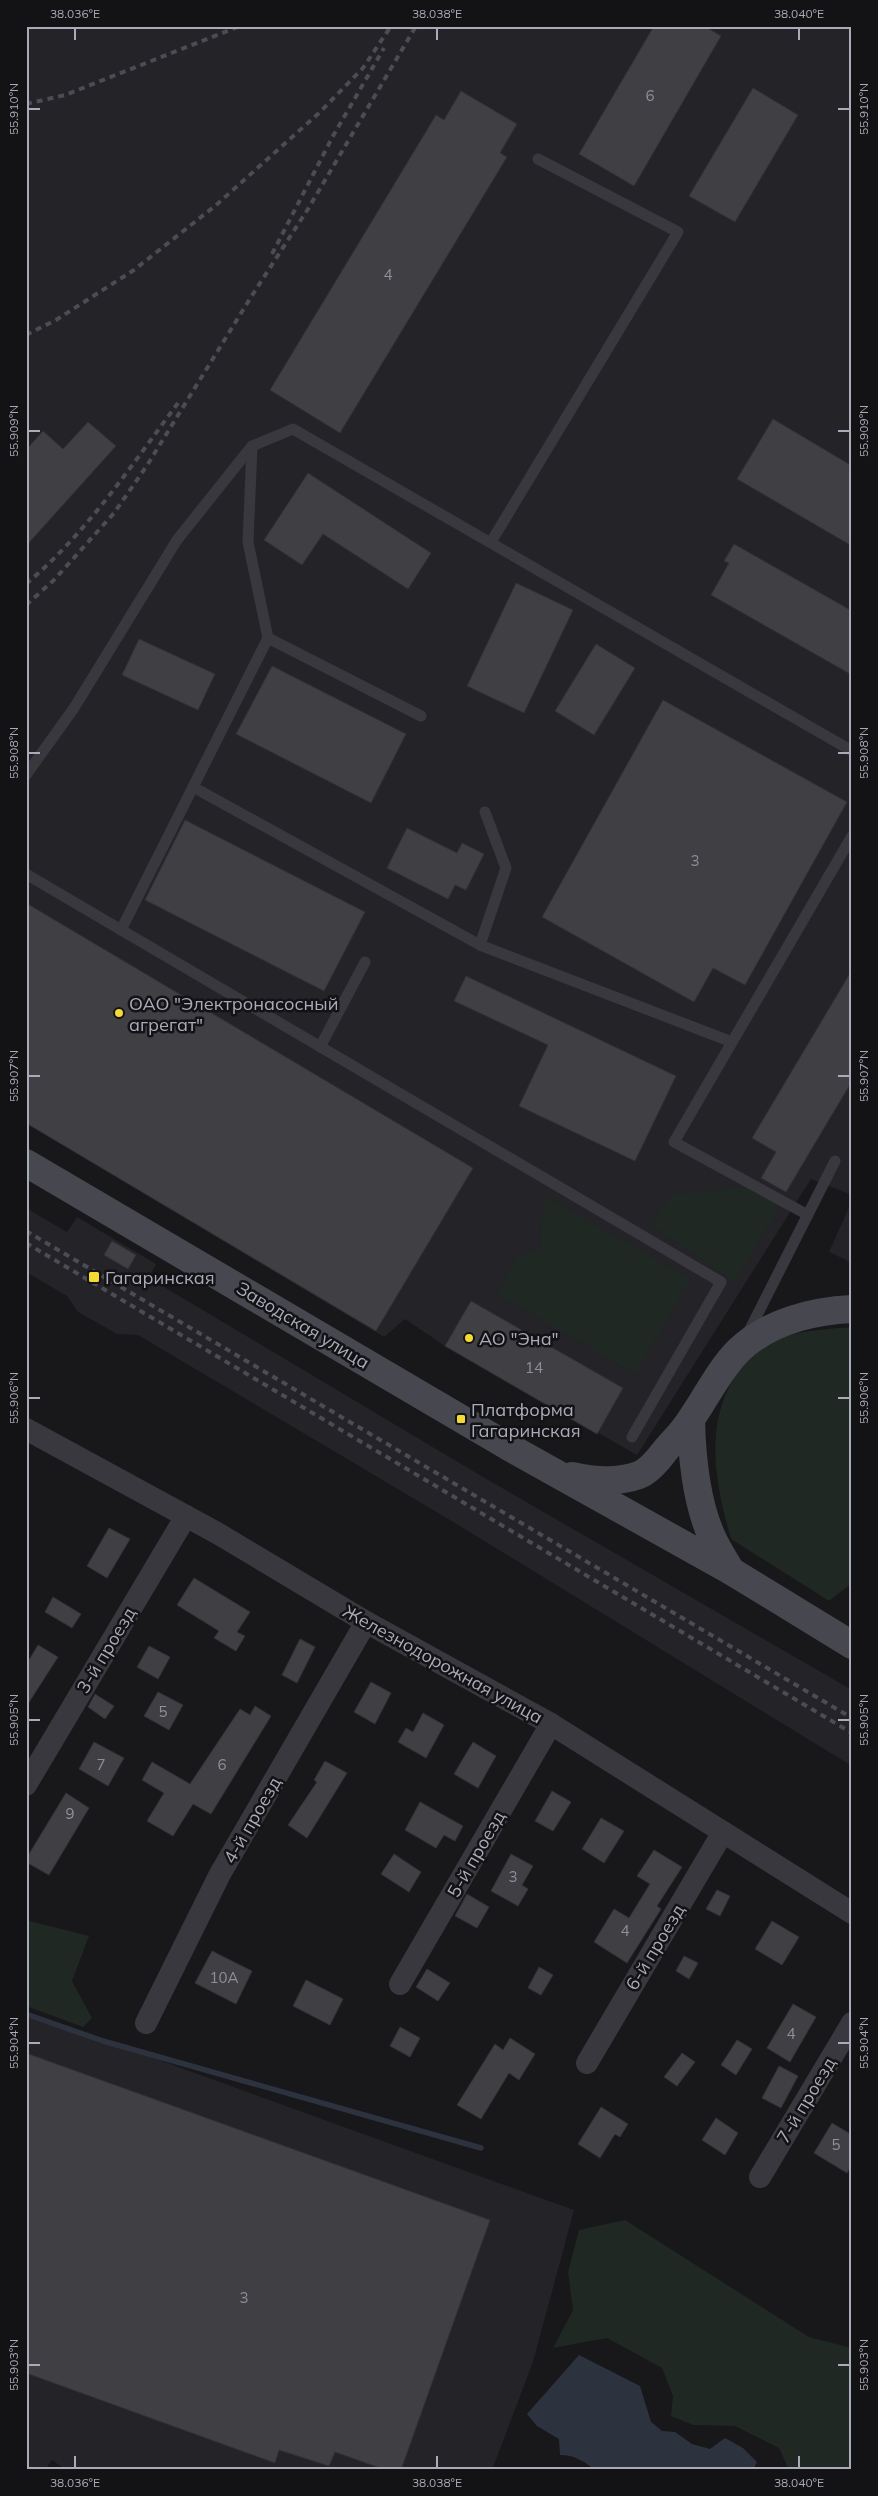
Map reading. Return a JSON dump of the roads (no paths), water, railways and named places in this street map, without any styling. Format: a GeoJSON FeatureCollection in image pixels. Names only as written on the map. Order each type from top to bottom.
{"type":"FeatureCollection","features":[{"type":"Feature","properties":{"kind":"main road","name":"Заводская улица"},"geometry":{"type":"LineString","coordinates":[[26,1163],[553,1472],[731,1571],[852,1645]]}},
{"type":"Feature","properties":{"kind":"main road"},"geometry":{"type":"LineString","coordinates":[[553,1472],[598,1482],[644,1473],[663,1466],[688,1474],[698,1490],[696,1510],[689,1522],[681,1530],[668,1531],[651,1526],[639,1512],[638,1485],[644,1473],[691,1420],[724,1367],[739,1350],[765,1330],[794,1319],[837,1310],[852,1309]]}},
{"type":"Feature","properties":{"kind":"main road"},"geometry":{"type":"LineString","coordinates":[[691,1420],[692,1452],[698,1490],[712,1537],[731,1571]]}},
{"type":"Feature","properties":{"kind":"street","name":"Железнодорожная улица"},"geometry":{"type":"LineString","coordinates":[[26,1429],[186,1516],[366,1622],[551,1724],[852,1913]]}},
{"type":"Feature","properties":{"kind":"street","name":"3-й проезд"},"geometry":{"type":"LineString","coordinates":[[26,1785],[186,1516]]}},
{"type":"Feature","properties":{"kind":"street","name":"4-й проезд"},"geometry":{"type":"LineString","coordinates":[[146,2023],[220,1874],[366,1622]]}},
{"type":"Feature","properties":{"kind":"street","name":"5-й проезд"},"geometry":{"type":"LineString","coordinates":[[400,1984],[551,1724]]}},
{"type":"Feature","properties":{"kind":"street","name":"6-й проезд"},"geometry":{"type":"LineString","coordinates":[[587,2063],[723,1832]]}},
{"type":"Feature","properties":{"kind":"street","name":"7-й проезд"},"geometry":{"type":"LineString","coordinates":[[760,2177],[852,2023]]}},
{"type":"Feature","properties":{"kind":"lane"},"geometry":{"type":"LineString","coordinates":[[491,542],[678,232],[538,159]]}},
{"type":"Feature","properties":{"kind":"lane"},"geometry":{"type":"LineString","coordinates":[[26,775],[74,708],[177,540],[252,446],[293,429],[852,751]]}},
{"type":"Feature","properties":{"kind":"lane"},"geometry":{"type":"LineString","coordinates":[[121,930],[268,638],[248,542],[252,446]]}},
{"type":"Feature","properties":{"kind":"lane"},"geometry":{"type":"LineString","coordinates":[[268,638],[420,716]]}},
{"type":"Feature","properties":{"kind":"lane"},"geometry":{"type":"LineString","coordinates":[[193,787],[480,945],[732,1042]]}},
{"type":"Feature","properties":{"kind":"lane"},"geometry":{"type":"LineString","coordinates":[[480,945],[506,868],[485,812]]}},
{"type":"Feature","properties":{"kind":"lane"},"geometry":{"type":"LineString","coordinates":[[808,1215],[674,1142],[852,836]]}},
{"type":"Feature","properties":{"kind":"lane"},"geometry":{"type":"LineString","coordinates":[[26,874],[721,1282],[632,1437]]}},
{"type":"Feature","properties":{"kind":"lane"},"geometry":{"type":"LineString","coordinates":[[320,1047],[365,962]]}},
{"type":"Feature","properties":{"kind":"lane"},"geometry":{"type":"LineString","coordinates":[[739,1350],[835,1161]]}},
{"type":"Feature","properties":{"kind":"waterway"},"geometry":{"type":"LineString","coordinates":[[26,2014],[103,2041],[481,2148]]}},
{"type":"Feature","properties":{"kind":"railway"},"geometry":{"type":"LineString","coordinates":[[26,104],[65,95],[240,26]]}},
{"type":"Feature","properties":{"kind":"railway"},"geometry":{"type":"LineString","coordinates":[[26,335],[56,320],[134,270],[215,206],[319,113],[363,68],[391,26]]}},
{"type":"Feature","properties":{"kind":"railway"},"geometry":{"type":"LineString","coordinates":[[26,605],[54,580],[114,513],[146,467],[308,209],[416,26]]}},
{"type":"Feature","properties":{"kind":"railway"},"geometry":{"type":"LineString","coordinates":[[272,254],[333,136],[384,48]]}},
{"type":"Feature","properties":{"kind":"railway"},"geometry":{"type":"LineString","coordinates":[[26,584],[70,542],[90,519],[181,399]]}},
{"type":"Feature","properties":{"kind":"railway"},"geometry":{"type":"LineString","coordinates":[[26,1231],[852,1718]]}},
{"type":"Feature","properties":{"kind":"railway"},"geometry":{"type":"LineString","coordinates":[[26,1243],[852,1733]]}},
{"type":"Feature","properties":{"kind":"place","name":"ОАО \"Электронасосный агрегат\""},"geometry":{"type":"Point","coordinates":[119,1013]}},
{"type":"Feature","properties":{"kind":"place","name":"Гагаринская"},"geometry":{"type":"Point","coordinates":[94,1277]}},
{"type":"Feature","properties":{"kind":"place","name":"АО \"Эна\""},"geometry":{"type":"Point","coordinates":[469,1338]}},
{"type":"Feature","properties":{"kind":"place","name":"Платформа Гагаринская"},"geometry":{"type":"Point","coordinates":[461,1419]}}]}
